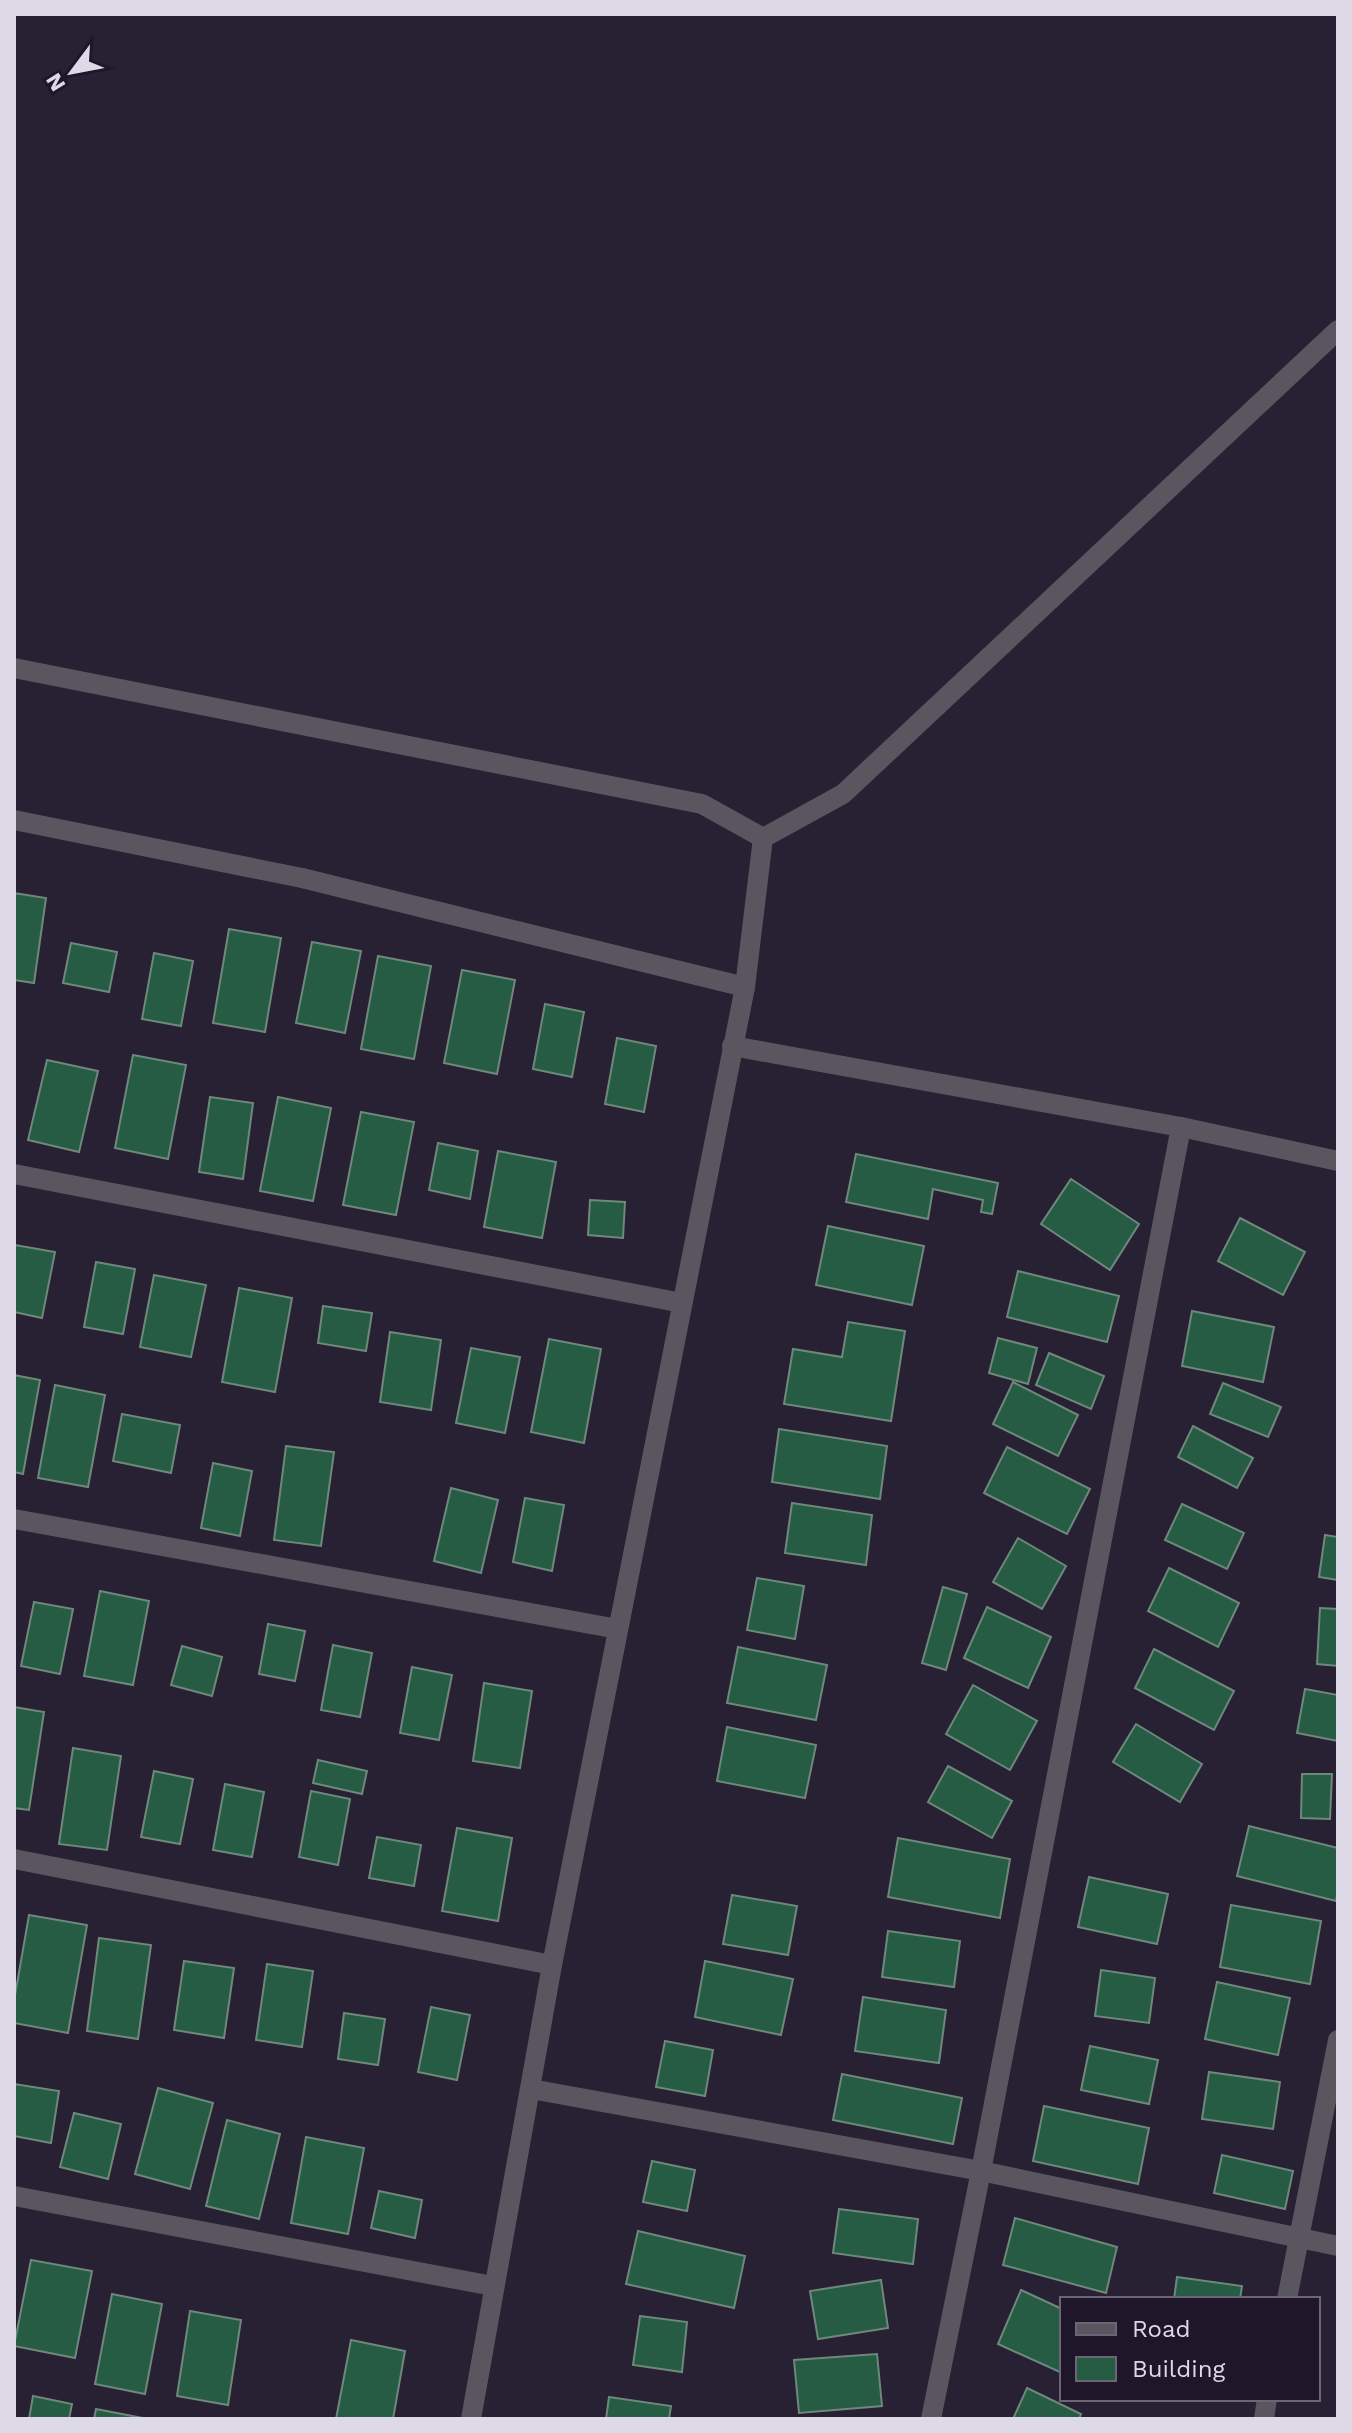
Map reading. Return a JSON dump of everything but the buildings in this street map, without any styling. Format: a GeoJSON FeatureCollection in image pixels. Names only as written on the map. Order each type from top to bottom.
{"type":"FeatureCollection","features":[{"type":"Feature","properties":{"kind":"street"},"geometry":{"type":"LineString","coordinates":[[763,838],[843,794],[1338,330]]}},
{"type":"Feature","properties":{"kind":"street"},"geometry":{"type":"LineString","coordinates":[[14,668],[702,804],[763,838]]}},
{"type":"Feature","properties":{"kind":"street"},"geometry":{"type":"LineString","coordinates":[[14,820],[302,878],[745,987]]}},
{"type":"Feature","properties":{"kind":"street"},"geometry":{"type":"LineString","coordinates":[[471,2419],[552,1965],[745,987],[763,838]]}},
{"type":"Feature","properties":{"kind":"street"},"geometry":{"type":"LineString","coordinates":[[732,1046],[1181,1127],[1338,1161]]}},
{"type":"Feature","properties":{"kind":"street"},"geometry":{"type":"LineString","coordinates":[[931,2419],[1181,1127]]}},
{"type":"Feature","properties":{"kind":"street"},"geometry":{"type":"LineString","coordinates":[[14,1174],[682,1303]]}},
{"type":"Feature","properties":{"kind":"street"},"geometry":{"type":"LineString","coordinates":[[14,1519],[618,1629]]}},
{"type":"Feature","properties":{"kind":"street"},"geometry":{"type":"LineString","coordinates":[[14,1859],[552,1965]]}},
{"type":"Feature","properties":{"kind":"street"},"geometry":{"type":"LineString","coordinates":[[1287,2297],[1338,2040]]}},
{"type":"Feature","properties":{"kind":"street"},"geometry":{"type":"LineString","coordinates":[[531,2089],[981,2171],[1338,2246]]}},
{"type":"Feature","properties":{"kind":"street"},"geometry":{"type":"LineString","coordinates":[[14,2196],[493,2286]]}}]}
